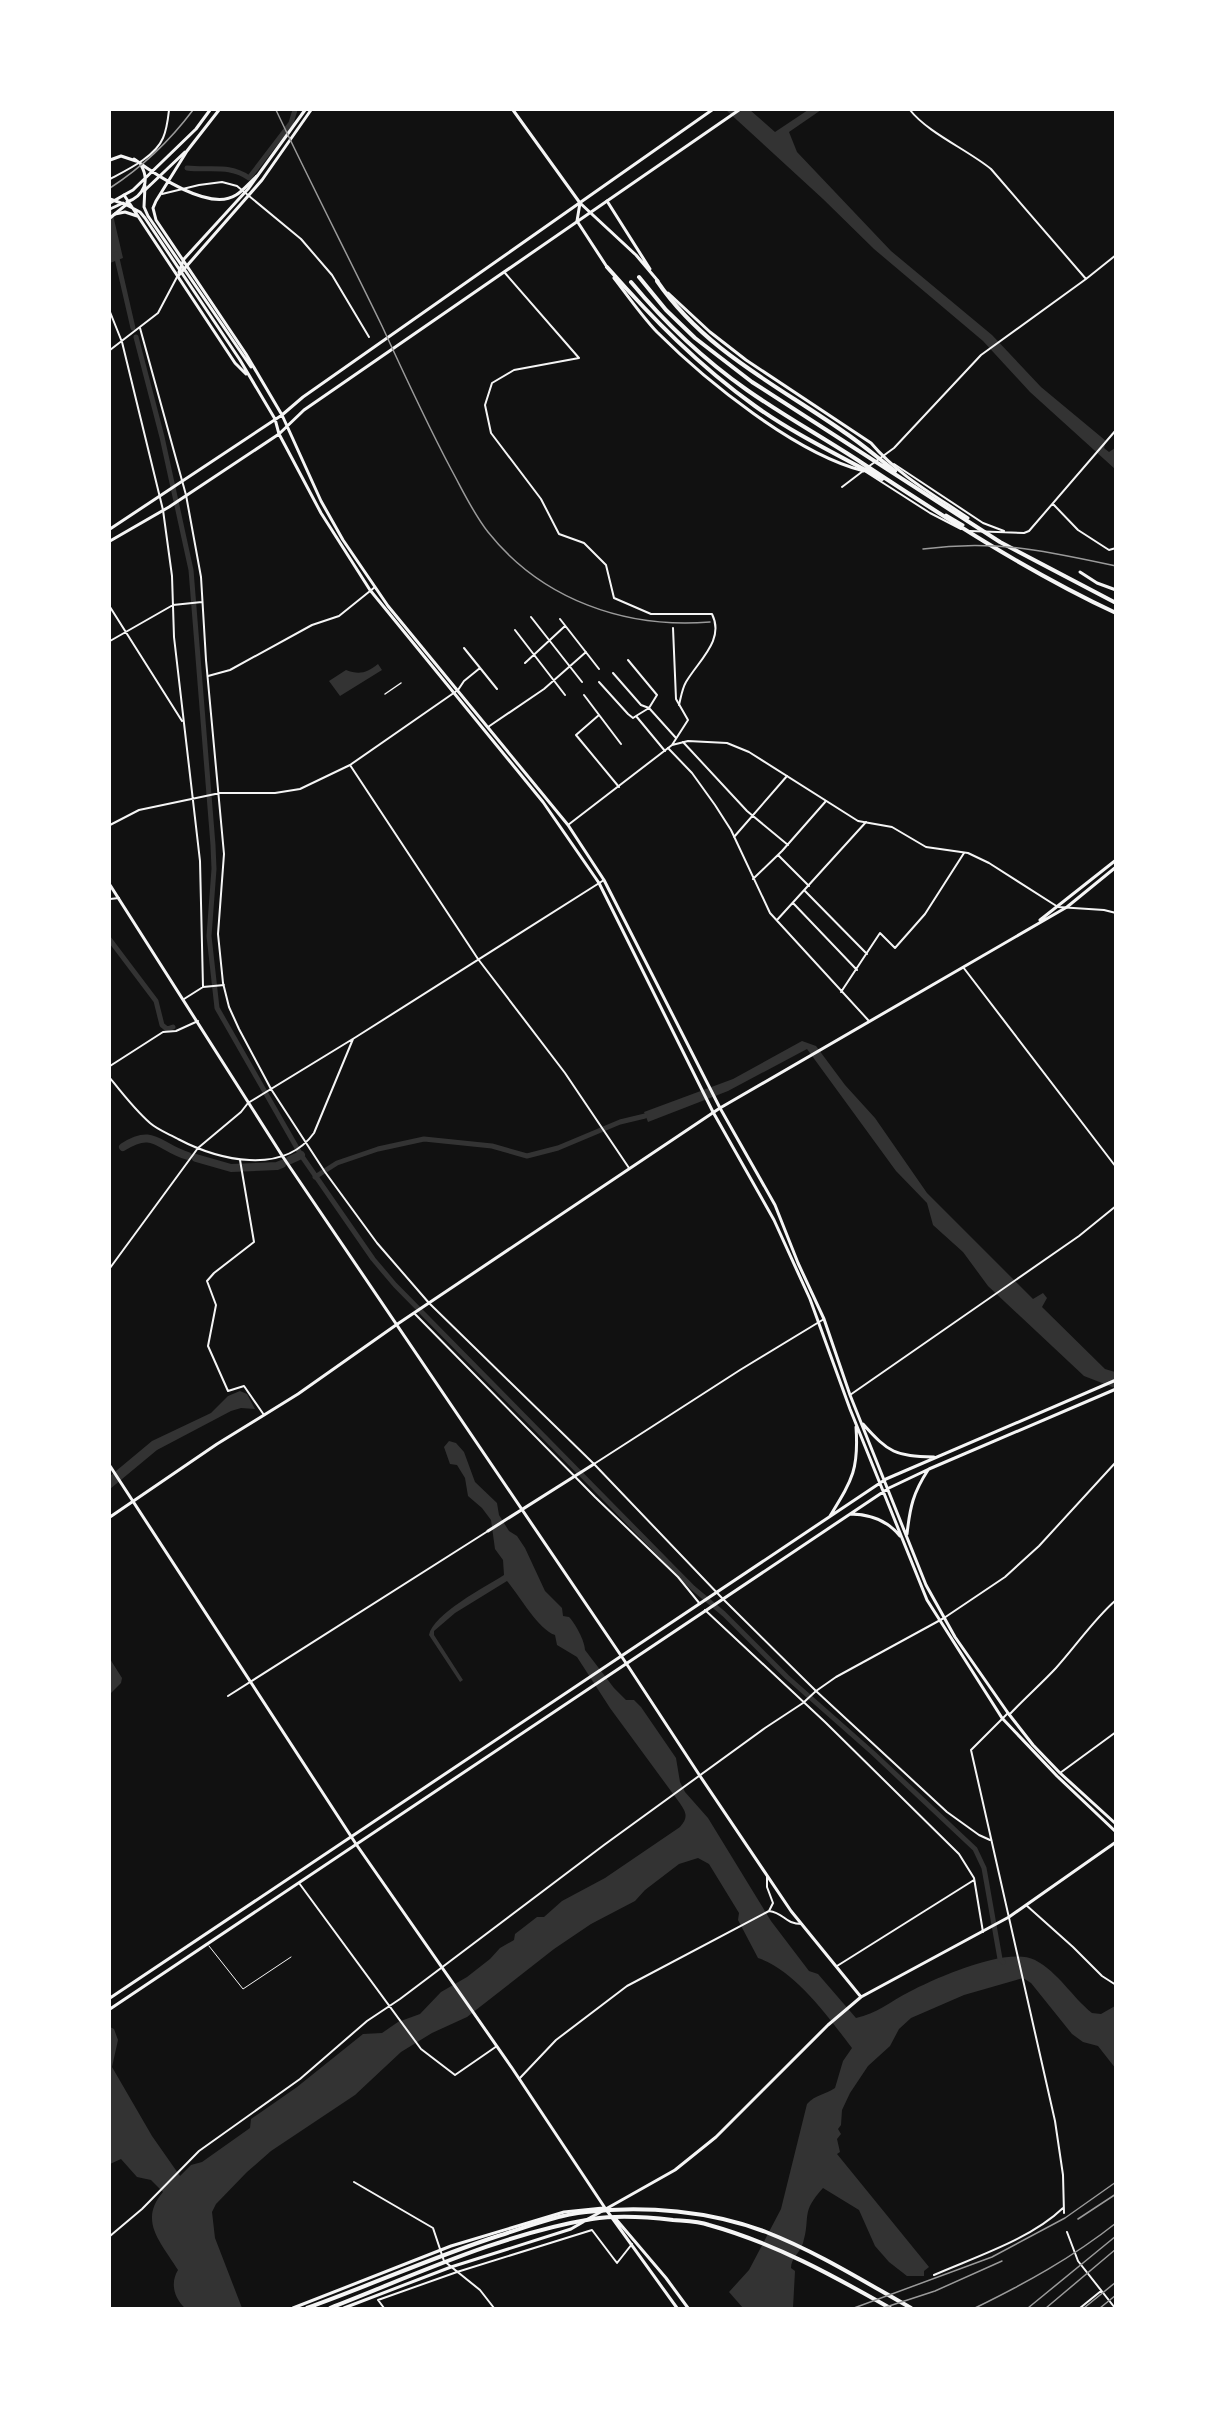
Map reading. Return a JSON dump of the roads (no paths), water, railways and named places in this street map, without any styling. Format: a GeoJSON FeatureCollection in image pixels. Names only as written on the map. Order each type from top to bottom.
{"type":"FeatureCollection","features":[{"type":"Feature","properties":{"kind":"highway"},"geometry":{"type":"LineString","coordinates":[[607,267],[659,325],[755,406],[788,427],[909,494]]}},
{"type":"Feature","properties":{"kind":"highway"},"geometry":{"type":"LineString","coordinates":[[639,277],[666,310],[695,338],[776,398],[1000,542],[1116,603]]}},
{"type":"Feature","properties":{"kind":"highway"},"geometry":{"type":"LineString","coordinates":[[657,281],[672,303],[698,328],[748,369],[845,432],[915,486]]}},
{"type":"Feature","properties":{"kind":"highway"},"geometry":{"type":"LineString","coordinates":[[631,282],[657,312],[690,344],[770,405],[1027,568],[1116,613]]}},
{"type":"Feature","properties":{"kind":"highway"},"geometry":{"type":"LineString","coordinates":[[307,2308],[445,2254],[525,2227],[586,2212],[660,2209],[720,2218],[765,2232],[854,2275],[910,2308]]}},
{"type":"Feature","properties":{"kind":"highway"},"geometry":{"type":"LineString","coordinates":[[330,2308],[448,2261],[527,2235],[593,2218],[654,2218],[707,2224],[755,2240],[819,2267],[890,2308]]}},
{"type":"Feature","properties":{"kind":"main road"},"geometry":{"type":"LineString","coordinates":[[110,201],[133,190],[189,136],[210,110]]}},
{"type":"Feature","properties":{"kind":"main road"},"geometry":{"type":"LineString","coordinates":[[110,218],[153,184],[187,151],[219,110]]}},
{"type":"Feature","properties":{"kind":"main road"},"geometry":{"type":"LineString","coordinates":[[178,276],[190,252],[248,189],[305,110]]}},
{"type":"Feature","properties":{"kind":"main road"},"geometry":{"type":"LineString","coordinates":[[178,276],[262,180],[311,110]]}},
{"type":"Feature","properties":{"kind":"main road"},"geometry":{"type":"LineString","coordinates":[[513,110],[580,203],[636,255],[657,281],[710,332],[746,360],[871,443],[907,478],[968,518]]}},
{"type":"Feature","properties":{"kind":"main road"},"geometry":{"type":"LineString","coordinates":[[110,529],[282,415],[303,397],[712,110]]}},
{"type":"Feature","properties":{"kind":"main road"},"geometry":{"type":"LineString","coordinates":[[110,541],[170,507],[279,434],[304,410],[740,110]]}},
{"type":"Feature","properties":{"kind":"main road"},"geometry":{"type":"LineString","coordinates":[[187,151],[153,208],[153,214],[282,415],[321,501],[343,540],[375,587],[543,802],[599,884],[713,1112],[774,1220],[810,1299],[882,1492],[927,1600],[1002,1719],[1116,1832]]}},
{"type":"Feature","properties":{"kind":"main road"},"geometry":{"type":"LineString","coordinates":[[110,158],[122,156],[134,159],[160,177],[213,200],[224,200],[236,195],[256,176]]}},
{"type":"Feature","properties":{"kind":"main road"},"geometry":{"type":"LineString","coordinates":[[134,159],[144,171],[144,207],[148,216],[241,359],[249,377],[275,419],[279,434],[321,513],[370,590],[488,727],[568,825],[604,880],[720,1108],[775,1205],[824,1319],[850,1395],[889,1488],[926,1586],[955,1637],[1008,1714],[1033,1745],[1116,1824]]}},
{"type":"Feature","properties":{"kind":"main road"},"geometry":{"type":"LineString","coordinates":[[110,209],[136,198],[145,186]]}},
{"type":"Feature","properties":{"kind":"main road"},"geometry":{"type":"LineString","coordinates":[[124,195],[235,363],[249,377]]}},
{"type":"Feature","properties":{"kind":"main road"},"geometry":{"type":"LineString","coordinates":[[110,201],[123,203],[140,212],[241,359],[256,372]]}},
{"type":"Feature","properties":{"kind":"main road"},"geometry":{"type":"LineString","coordinates":[[607,201],[657,281]]}},
{"type":"Feature","properties":{"kind":"main road"},"geometry":{"type":"LineString","coordinates":[[580,203],[577,221],[607,267],[656,331],[702,373],[795,440],[847,466],[872,472],[963,525]]}},
{"type":"Feature","properties":{"kind":"main road"},"geometry":{"type":"LineString","coordinates":[[115,214],[134,214],[141,219]]}},
{"type":"Feature","properties":{"kind":"main road"},"geometry":{"type":"LineString","coordinates":[[1082,571],[1091,579],[1116,590]]}},
{"type":"Feature","properties":{"kind":"main road"},"geometry":{"type":"LineString","coordinates":[[1024,931],[1116,860]]}},
{"type":"Feature","properties":{"kind":"main road"},"geometry":{"type":"LineString","coordinates":[[110,1517],[713,1112],[1067,907],[1116,867]]}},
{"type":"Feature","properties":{"kind":"main road"},"geometry":{"type":"LineString","coordinates":[[110,885],[283,1157],[700,1776],[802,1924],[861,1997]]}},
{"type":"Feature","properties":{"kind":"main road"},"geometry":{"type":"LineString","coordinates":[[110,1998],[885,1479],[1116,1380]]}},
{"type":"Feature","properties":{"kind":"main road"},"geometry":{"type":"LineString","coordinates":[[110,2009],[882,1492],[929,1469],[1116,1389]]}},
{"type":"Feature","properties":{"kind":"main road"},"geometry":{"type":"LineString","coordinates":[[860,1421],[888,1450],[909,1456],[936,1458]]}},
{"type":"Feature","properties":{"kind":"main road"},"geometry":{"type":"LineString","coordinates":[[829,1517],[855,1471],[856,1424]]}},
{"type":"Feature","properties":{"kind":"main road"},"geometry":{"type":"LineString","coordinates":[[488,1531],[594,1464]]}},
{"type":"Feature","properties":{"kind":"main road"},"geometry":{"type":"LineString","coordinates":[[110,1467],[356,1844],[443,1967],[605,2208],[677,2308]]}},
{"type":"Feature","properties":{"kind":"main road"},"geometry":{"type":"LineString","coordinates":[[907,1535],[910,1505],[917,1487],[929,1469]]}},
{"type":"Feature","properties":{"kind":"main road"},"geometry":{"type":"LineString","coordinates":[[848,1514],[864,1514],[878,1520],[893,1528],[902,1539]]}},
{"type":"Feature","properties":{"kind":"main road"},"geometry":{"type":"LineString","coordinates":[[344,2308],[451,2267],[572,2229],[605,2208],[675,2170],[716,2137],[828,2025],[861,1997],[1009,1917],[1116,1842]]}},
{"type":"Feature","properties":{"kind":"main road"},"geometry":{"type":"LineString","coordinates":[[293,2308],[440,2250],[564,2212],[605,2208]]}},
{"type":"Feature","properties":{"kind":"main road"},"geometry":{"type":"LineString","coordinates":[[605,2208],[634,2239],[688,2308]]}},
{"type":"Feature","properties":{"kind":"street"},"geometry":{"type":"LineString","coordinates":[[110,179],[150,154],[163,140],[169,110]]}},
{"type":"Feature","properties":{"kind":"street"},"geometry":{"type":"LineString","coordinates":[[910,110],[946,139],[977,157],[992,169],[1086,279]]}},
{"type":"Feature","properties":{"kind":"street"},"geometry":{"type":"LineString","coordinates":[[162,194],[222,182],[237,186],[301,239],[332,275],[369,337]]}},
{"type":"Feature","properties":{"kind":"street"},"geometry":{"type":"LineString","coordinates":[[842,487],[901,440],[981,355],[1116,255]]}},
{"type":"Feature","properties":{"kind":"street"},"geometry":{"type":"LineString","coordinates":[[504,272],[509,281],[579,358],[514,370],[492,383],[485,405],[491,434],[541,499],[559,534],[584,543],[606,565],[614,598],[651,614],[712,614],[716,621],[717,636],[684,685],[679,705]]}},
{"type":"Feature","properties":{"kind":"street"},"geometry":{"type":"LineString","coordinates":[[110,350],[158,313],[178,276]]}},
{"type":"Feature","properties":{"kind":"street"},"geometry":{"type":"LineString","coordinates":[[110,312],[122,342],[162,493],[172,576],[183,723],[200,861],[203,987]]}},
{"type":"Feature","properties":{"kind":"street"},"geometry":{"type":"LineString","coordinates":[[140,328],[184,496],[201,577],[224,854],[218,934],[224,986],[239,1029],[269,1090],[305,1145],[377,1244],[429,1303],[594,1464],[722,1598],[816,1691],[946,1812],[990,1840]]}},
{"type":"Feature","properties":{"kind":"street"},"geometry":{"type":"LineString","coordinates":[[864,471],[956,527],[974,532],[1029,531],[1116,430]]}},
{"type":"Feature","properties":{"kind":"street"},"geometry":{"type":"LineString","coordinates":[[882,456],[983,523],[1010,532]]}},
{"type":"Feature","properties":{"kind":"street"},"geometry":{"type":"LineString","coordinates":[[1053,504],[1078,530],[1108,550],[1116,548]]}},
{"type":"Feature","properties":{"kind":"street"},"geometry":{"type":"LineString","coordinates":[[208,676],[230,670],[312,625],[339,616],[375,587]]}},
{"type":"Feature","properties":{"kind":"street"},"geometry":{"type":"LineString","coordinates":[[110,641],[173,605],[202,602]]}},
{"type":"Feature","properties":{"kind":"street"},"geometry":{"type":"LineString","coordinates":[[110,607],[183,723]]}},
{"type":"Feature","properties":{"kind":"street"},"geometry":{"type":"LineString","coordinates":[[531,617],[582,682]]}},
{"type":"Feature","properties":{"kind":"street"},"geometry":{"type":"LineString","coordinates":[[560,619],[599,669]]}},
{"type":"Feature","properties":{"kind":"street"},"geometry":{"type":"LineString","coordinates":[[525,663],[566,626]]}},
{"type":"Feature","properties":{"kind":"street"},"geometry":{"type":"LineString","coordinates":[[672,745],[687,720],[676,699],[673,628]]}},
{"type":"Feature","properties":{"kind":"street"},"geometry":{"type":"LineString","coordinates":[[515,630],[565,695]]}},
{"type":"Feature","properties":{"kind":"street"},"geometry":{"type":"LineString","coordinates":[[464,648],[498,688]]}},
{"type":"Feature","properties":{"kind":"street"},"geometry":{"type":"LineString","coordinates":[[488,727],[554,680],[586,652]]}},
{"type":"Feature","properties":{"kind":"street"},"geometry":{"type":"LineString","coordinates":[[599,682],[633,718],[649,708],[657,695],[628,660]]}},
{"type":"Feature","properties":{"kind":"street"},"geometry":{"type":"LineString","coordinates":[[110,825],[139,810],[220,792],[275,793],[300,789],[350,765],[456,691],[480,668]]}},
{"type":"Feature","properties":{"kind":"street"},"geometry":{"type":"LineString","coordinates":[[613,672],[640,705],[649,708],[676,738]]}},
{"type":"Feature","properties":{"kind":"street"},"geometry":{"type":"LineString","coordinates":[[385,694],[401,683]]}},
{"type":"Feature","properties":{"kind":"street"},"geometry":{"type":"LineString","coordinates":[[584,695],[621,744]]}},
{"type":"Feature","properties":{"kind":"street"},"geometry":{"type":"LineString","coordinates":[[600,714],[576,735],[619,787]]}},
{"type":"Feature","properties":{"kind":"street"},"geometry":{"type":"LineString","coordinates":[[636,716],[664,751]]}},
{"type":"Feature","properties":{"kind":"street"},"geometry":{"type":"LineString","coordinates":[[568,825],[672,745],[708,740],[726,743],[749,752],[858,821],[892,827],[926,847],[963,853],[989,863],[1058,907],[1116,913]]}},
{"type":"Feature","properties":{"kind":"street"},"geometry":{"type":"LineString","coordinates":[[683,742],[747,811],[788,845]]}},
{"type":"Feature","properties":{"kind":"street"},"geometry":{"type":"LineString","coordinates":[[668,748],[692,773],[715,805],[734,837],[770,913],[869,1021]]}},
{"type":"Feature","properties":{"kind":"street"},"geometry":{"type":"LineString","coordinates":[[350,765],[478,959],[565,1073],[629,1168]]}},
{"type":"Feature","properties":{"kind":"street"},"geometry":{"type":"LineString","coordinates":[[734,837],[787,776]]}},
{"type":"Feature","properties":{"kind":"street"},"geometry":{"type":"LineString","coordinates":[[753,879],[788,845],[826,801]]}},
{"type":"Feature","properties":{"kind":"street"},"geometry":{"type":"LineString","coordinates":[[777,920],[866,822]]}},
{"type":"Feature","properties":{"kind":"street"},"geometry":{"type":"LineString","coordinates":[[841,992],[880,933],[895,948],[925,914],[963,853]]}},
{"type":"Feature","properties":{"kind":"street"},"geometry":{"type":"LineString","coordinates":[[778,855],[809,886]]}},
{"type":"Feature","properties":{"kind":"street"},"geometry":{"type":"LineString","coordinates":[[110,1268],[198,1148],[241,1112],[248,1103],[604,880]]}},
{"type":"Feature","properties":{"kind":"street"},"geometry":{"type":"LineString","coordinates":[[805,891],[867,954]]}},
{"type":"Feature","properties":{"kind":"street"},"geometry":{"type":"LineString","coordinates":[[110,899],[119,898]]}},
{"type":"Feature","properties":{"kind":"street"},"geometry":{"type":"LineString","coordinates":[[793,903],[857,970]]}},
{"type":"Feature","properties":{"kind":"street"},"geometry":{"type":"LineString","coordinates":[[963,967],[1116,1167]]}},
{"type":"Feature","properties":{"kind":"street"},"geometry":{"type":"LineString","coordinates":[[184,999],[203,987],[224,986]]}},
{"type":"Feature","properties":{"kind":"street"},"geometry":{"type":"LineString","coordinates":[[110,1066],[163,1032],[176,1031],[198,1021]]}},
{"type":"Feature","properties":{"kind":"street"},"geometry":{"type":"LineString","coordinates":[[110,1078],[150,1124],[198,1148],[223,1158],[240,1160],[283,1157],[305,1145],[314,1133],[353,1039]]}},
{"type":"Feature","properties":{"kind":"street"},"geometry":{"type":"LineString","coordinates":[[240,1160],[254,1242],[207,1281],[216,1305],[208,1346],[228,1391],[244,1386],[264,1415]]}},
{"type":"Feature","properties":{"kind":"street"},"geometry":{"type":"LineString","coordinates":[[850,1395],[1079,1236],[1116,1206]]}},
{"type":"Feature","properties":{"kind":"street"},"geometry":{"type":"LineString","coordinates":[[414,1313],[577,1476],[595,1497],[678,1577],[701,1603]]}},
{"type":"Feature","properties":{"kind":"street"},"geometry":{"type":"LineString","coordinates":[[594,1464],[824,1319]]}},
{"type":"Feature","properties":{"kind":"street"},"geometry":{"type":"LineString","coordinates":[[110,2236],[142,2209],[188,2161],[231,2127],[300,2079],[367,2021],[671,1797],[836,1677],[944,1618],[1005,1577],[1039,1546],[1116,1462]]}},
{"type":"Feature","properties":{"kind":"street"},"geometry":{"type":"LineString","coordinates":[[228,1696],[488,1531]]}},
{"type":"Feature","properties":{"kind":"street"},"geometry":{"type":"LineString","coordinates":[[1064,2213],[1063,2175],[1055,2121],[971,1750],[1054,1670],[1103,1611],[1116,1600]]}},
{"type":"Feature","properties":{"kind":"street"},"geometry":{"type":"LineString","coordinates":[[706,1609],[825,1722],[958,1854],[971,1871],[974,1880],[983,1932]]}},
{"type":"Feature","properties":{"kind":"street"},"geometry":{"type":"LineString","coordinates":[[1060,1773],[1116,1732]]}},
{"type":"Feature","properties":{"kind":"street"},"geometry":{"type":"LineString","coordinates":[[768,1874],[767,1887],[772,1903],[770,1911]]}},
{"type":"Feature","properties":{"kind":"street"},"geometry":{"type":"LineString","coordinates":[[836,1966],[974,1880]]}},
{"type":"Feature","properties":{"kind":"street"},"geometry":{"type":"LineString","coordinates":[[299,1883],[421,2049],[455,2075],[497,2046]]}},
{"type":"Feature","properties":{"kind":"street"},"geometry":{"type":"LineString","coordinates":[[1026,1905],[1102,1976],[1116,1985]]}},
{"type":"Feature","properties":{"kind":"street"},"geometry":{"type":"LineString","coordinates":[[519,2079],[540,2060],[556,2040],[627,1986],[770,1911],[778,1912],[792,1924],[802,1924]]}},
{"type":"Feature","properties":{"kind":"street"},"geometry":{"type":"LineString","coordinates":[[354,2182],[433,2228],[444,2261],[480,2290],[494,2308]]}},
{"type":"Feature","properties":{"kind":"street"},"geometry":{"type":"LineString","coordinates":[[934,2275],[1017,2238],[1063,2208]]}},
{"type":"Feature","properties":{"kind":"street"},"geometry":{"type":"LineString","coordinates":[[384,2308],[378,2300],[592,2230],[617,2263],[632,2244]]}},
{"type":"Feature","properties":{"kind":"street"},"geometry":{"type":"LineString","coordinates":[[1067,2232],[1078,2261],[1115,2308]]}},
{"type":"Feature","properties":{"kind":"street"},"geometry":{"type":"LineString","coordinates":[[1080,2308],[1101,2291]]}},
{"type":"Feature","properties":{"kind":"lane"},"geometry":{"type":"LineString","coordinates":[[207,1944],[243,1989],[291,1957]]}},
{"type":"Feature","properties":{"kind":"waterway"},"geometry":{"type":"LineString","coordinates":[[187,168],[227,169],[249,178],[291,123],[295,110]]}},
{"type":"Feature","properties":{"kind":"waterway"},"geometry":{"type":"LineString","coordinates":[[116,254],[133,328]]}},
{"type":"Feature","properties":{"kind":"waterway"},"geometry":{"type":"LineString","coordinates":[[136,337],[162,437],[191,570],[213,845],[214,869],[209,936],[217,1008],[301,1155],[373,1259],[395,1285],[693,1588],[724,1614],[787,1677],[873,1753],[975,1849],[984,1868],[1000,1959],[1003,1962]]}},
{"type":"Feature","properties":{"kind":"waterway"},"geometry":{"type":"LineString","coordinates":[[110,940],[156,1001],[162,1025],[167,1029],[173,1027]]}},
{"type":"Feature","properties":{"kind":"waterway"},"geometry":{"type":"LineString","coordinates":[[315,1177],[337,1163],[378,1149],[424,1139],[492,1146],[527,1156],[558,1148],[620,1122],[645,1116]]}},
{"type":"Feature","properties":{"kind":"waterway"},"geometry":{"type":"LineString","coordinates":[[123,1147],[133,1141],[149,1139],[188,1156]]}},
{"type":"Feature","properties":{"kind":"waterway"},"geometry":{"type":"LineString","coordinates":[[290,1160],[301,1155]]}},
{"type":"Feature","properties":{"kind":"waterway"},"geometry":{"type":"LineString","coordinates":[[196,1158],[231,1168],[282,1164]]}},
{"type":"Feature","properties":{"kind":"railway"},"geometry":{"type":"LineString","coordinates":[[110,188],[155,153],[193,110]]}},
{"type":"Feature","properties":{"kind":"railway"},"geometry":{"type":"LineString","coordinates":[[276,110],[433,434],[468,502],[488,532],[510,556],[534,576],[588,605],[617,615],[647,620],[679,623],[710,622]]}},
{"type":"Feature","properties":{"kind":"railway"},"geometry":{"type":"LineString","coordinates":[[923,549],[974,545],[1020,548],[1116,566]]}},
{"type":"Feature","properties":{"kind":"railway"},"geometry":{"type":"LineString","coordinates":[[854,2308],[992,2257],[1065,2218],[1116,2182]]}},
{"type":"Feature","properties":{"kind":"railway"},"geometry":{"type":"LineString","coordinates":[[1078,2219],[1116,2194]]}},
{"type":"Feature","properties":{"kind":"railway"},"geometry":{"type":"LineString","coordinates":[[975,2308],[1047,2270],[1116,2223]]}},
{"type":"Feature","properties":{"kind":"railway"},"geometry":{"type":"LineString","coordinates":[[1028,2308],[1116,2236]]}},
{"type":"Feature","properties":{"kind":"railway"},"geometry":{"type":"LineString","coordinates":[[1046,2308],[1116,2249]]}},
{"type":"Feature","properties":{"kind":"railway"},"geometry":{"type":"LineString","coordinates":[[883,2308],[935,2291],[1002,2261]]}},
{"type":"Feature","properties":{"kind":"railway"},"geometry":{"type":"LineString","coordinates":[[1084,2308],[1116,2282]]}},
{"type":"Feature","properties":{"kind":"railway"},"geometry":{"type":"LineString","coordinates":[[1100,2308],[1116,2295]]}}]}
